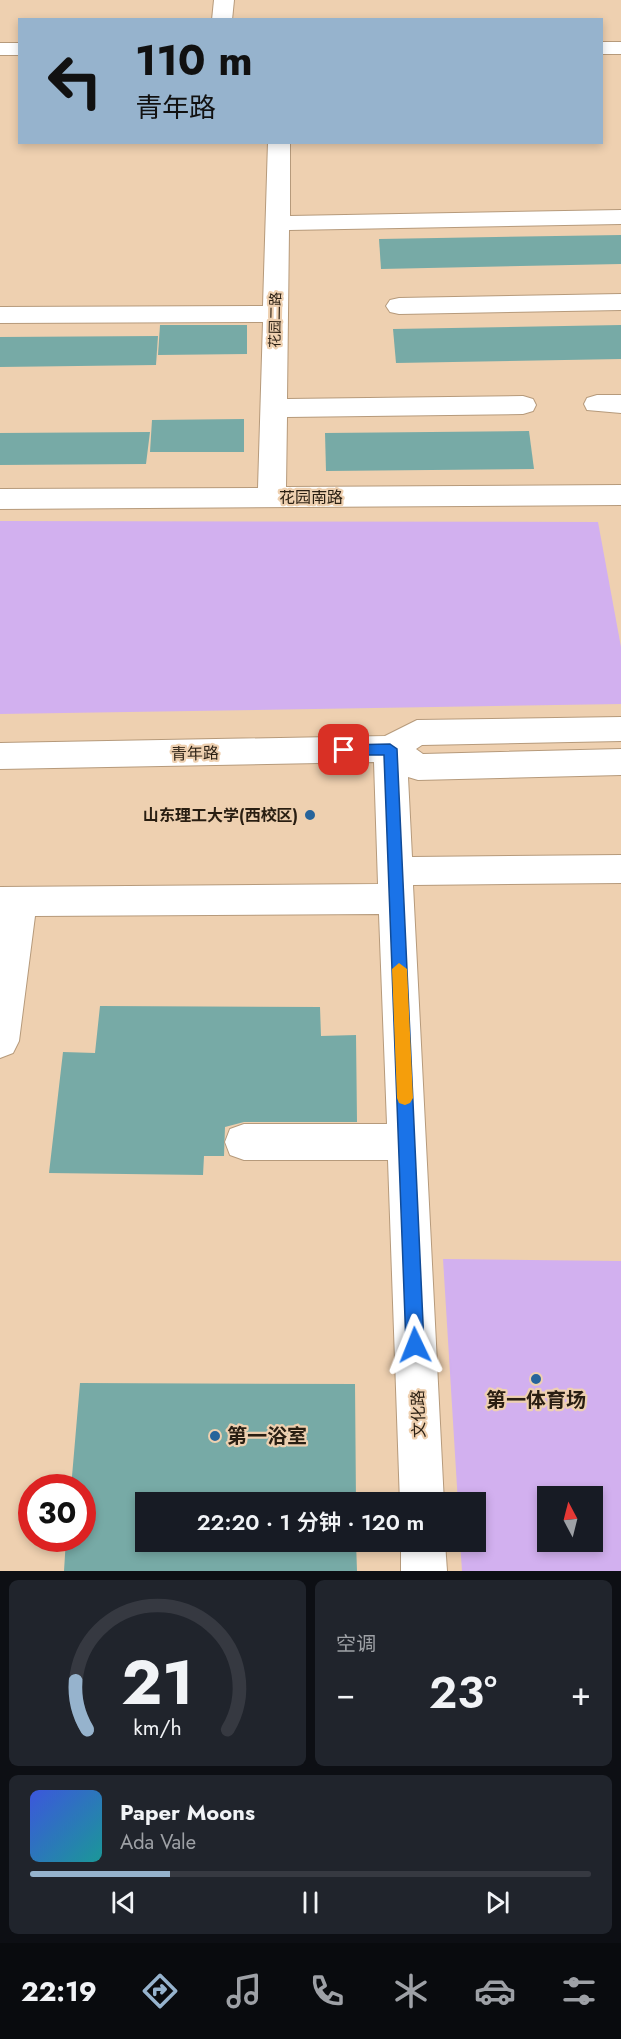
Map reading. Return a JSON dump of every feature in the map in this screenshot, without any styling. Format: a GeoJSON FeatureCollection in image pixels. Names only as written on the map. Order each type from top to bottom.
{"type":"FeatureCollection","features":[{"type":"Feature","properties":{"kind":"street"},"geometry":{"type":"LineString","coordinates":[[222,18],[224,0]]}},
{"type":"Feature","properties":{"kind":"street"},"geometry":{"type":"LineString","coordinates":[[603,48],[621,48]]}},
{"type":"Feature","properties":{"kind":"street"},"geometry":{"type":"LineString","coordinates":[[0,49],[18,49]]}},
{"type":"Feature","properties":{"kind":"street","name":"花园二路"},"geometry":{"type":"LineString","coordinates":[[272,497],[279,144]]}},
{"type":"Feature","properties":{"kind":"street"},"geometry":{"type":"LineString","coordinates":[[277,224],[621,217]]}},
{"type":"Feature","properties":{"kind":"street"},"geometry":{"type":"LineString","coordinates":[[399,306],[621,302]]}},
{"type":"Feature","properties":{"kind":"street"},"geometry":{"type":"LineString","coordinates":[[0,315],[275,314]]}},
{"type":"Feature","properties":{"kind":"street"},"geometry":{"type":"LineString","coordinates":[[274,408],[523,405]]}},
{"type":"Feature","properties":{"kind":"street","name":"花园南路"},"geometry":{"type":"LineString","coordinates":[[0,499],[621,495]]}},
{"type":"Feature","properties":{"kind":"street","name":"青年路"},"geometry":{"type":"LineString","coordinates":[[0,756],[390,749],[417,733],[621,729]]}},
{"type":"Feature","properties":{"kind":"street"},"geometry":{"type":"LineString","coordinates":[[390,749],[418,767],[621,762]]}},
{"type":"Feature","properties":{"kind":"street","name":"文化路"},"geometry":{"type":"LineString","coordinates":[[390,749],[422,1492]]}},
{"type":"Feature","properties":{"kind":"street"},"geometry":{"type":"LineString","coordinates":[[0,1041],[10,902],[396,885],[621,869]]}},
{"type":"Feature","properties":{"kind":"street"},"geometry":{"type":"LineString","coordinates":[[244,1142],[407,1142]]}},
{"type":"Feature","properties":{"kind":"street"},"geometry":{"type":"LineString","coordinates":[[423,1552],[424,1571]]}},
{"type":"Feature","properties":{"kind":"shaded area"},"geometry":{"type":"Polygon","coordinates":[[[0,521],[598,522],[621,647],[621,704],[0,714],[0,521]]]}},
{"type":"Feature","properties":{"kind":"shaded area","name":"第一体育场"},"geometry":{"type":"Polygon","coordinates":[[[443,1259],[621,1261],[621,1571],[462,1571],[461,1552],[486,1552],[486,1492],[457,1492],[443,1259]]]}},
{"type":"Feature","properties":{"kind":"building"},"geometry":{"type":"Polygon","coordinates":[[[621,235],[621,264],[381,269],[379,239],[621,235]]]}},
{"type":"Feature","properties":{"kind":"building"},"geometry":{"type":"Polygon","coordinates":[[[160,325],[247,325],[247,354],[158,355],[160,325]]]}},
{"type":"Feature","properties":{"kind":"building"},"geometry":{"type":"Polygon","coordinates":[[[621,325],[621,359],[396,363],[393,329],[621,325]]]}},
{"type":"Feature","properties":{"kind":"building"},"geometry":{"type":"Polygon","coordinates":[[[158,336],[156,365],[0,367],[0,337],[158,336]]]}},
{"type":"Feature","properties":{"kind":"building"},"geometry":{"type":"Polygon","coordinates":[[[244,419],[244,452],[150,452],[152,420],[244,419]]]}},
{"type":"Feature","properties":{"kind":"building"},"geometry":{"type":"Polygon","coordinates":[[[529,431],[534,469],[326,471],[325,433],[529,431]]]}},
{"type":"Feature","properties":{"kind":"building"},"geometry":{"type":"Polygon","coordinates":[[[150,432],[146,464],[0,465],[0,433],[150,432]]]}},
{"type":"Feature","properties":{"kind":"building"},"geometry":{"type":"Polygon","coordinates":[[[100,1006],[320,1007],[321,1036],[356,1035],[357,1122],[244,1122],[225,1127],[224,1156],[204,1156],[203,1175],[49,1173],[63,1052],[95,1053],[100,1006]]]}},
{"type":"Feature","properties":{"kind":"building","name":"第一浴室"},"geometry":{"type":"Polygon","coordinates":[[[80,1383],[355,1384],[356,1492],[135,1492],[135,1552],[356,1552],[357,1571],[64,1571],[65,1552],[96,1552],[96,1474],[72,1474],[80,1383]]]}},
{"type":"Feature","properties":{"kind":"slow traffic"},"geometry":{"type":"LineString","coordinates":[[399,969],[405,1098]]}},
{"type":"Feature","properties":{"kind":"place","name":"山东理工大学(西校区)"},"geometry":{"type":"Point","coordinates":[310,815]}},
{"type":"Feature","properties":{"kind":"place","name":"第一体育场"},"geometry":{"type":"Point","coordinates":[536,1379]}},
{"type":"Feature","properties":{"kind":"place","name":"第一浴室"},"geometry":{"type":"Point","coordinates":[215,1436]}},
{"type":"Feature","properties":{"kind":"route"},"geometry":{"type":"LineString","coordinates":[[344,750],[390,749],[415,1345]]}}]}
